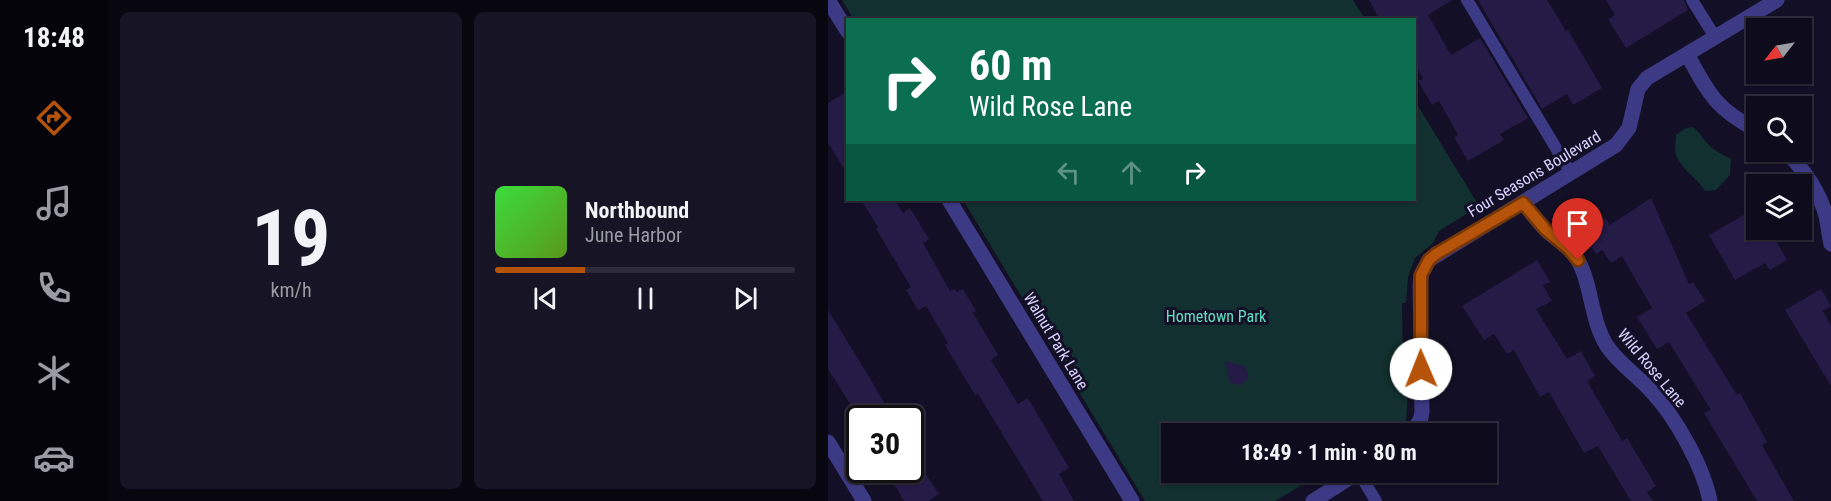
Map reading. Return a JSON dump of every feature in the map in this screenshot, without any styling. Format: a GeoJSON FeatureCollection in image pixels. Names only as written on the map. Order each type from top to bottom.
{"type":"FeatureCollection","features":[{"type":"Feature","properties":{"kind":"street"},"geometry":{"type":"LineString","coordinates":[[828,0],[846,29]]}},
{"type":"Feature","properties":{"kind":"street","name":"Four Seasons Boulevard"},"geometry":{"type":"LineString","coordinates":[[1418,423],[1422,411],[1420,286],[1421,275],[1429,260],[1616,145],[1629,128],[1638,89],[1647,78],[1777,0]]}},
{"type":"Feature","properties":{"kind":"street"},"geometry":{"type":"LineString","coordinates":[[1687,54],[1709,93],[1720,106],[1746,124]]}},
{"type":"Feature","properties":{"kind":"street"},"geometry":{"type":"LineString","coordinates":[[1796,162],[1817,193],[1826,214],[1831,242]]}},
{"type":"Feature","properties":{"kind":"street","name":"Walnut Park Lane"},"geometry":{"type":"LineString","coordinates":[[950,201],[1132,501]]}},
{"type":"Feature","properties":{"kind":"street","name":"Wild Rose Lane"},"geometry":{"type":"LineString","coordinates":[[1523,203],[1545,229],[1569,249],[1578,260],[1599,328],[1607,346],[1653,392],[1667,411],[1689,447],[1710,501]]}},
{"type":"Feature","properties":{"kind":"street"},"geometry":{"type":"LineString","coordinates":[[828,442],[864,501]]}},
{"type":"Feature","properties":{"kind":"street"},"geometry":{"type":"LineString","coordinates":[[1313,501],[1343,483]]}},
{"type":"Feature","properties":{"kind":"lane"},"geometry":{"type":"LineString","coordinates":[[1467,0],[1571,173]]}},
{"type":"Feature","properties":{"kind":"lane"},"geometry":{"type":"LineString","coordinates":[[1692,0],[1715,37]]}},
{"type":"Feature","properties":{"kind":"lane"},"geometry":{"type":"LineString","coordinates":[[1365,483],[1376,501]]}},
{"type":"Feature","properties":{"kind":"green space"},"geometry":{"type":"Polygon","coordinates":[[[842,0],[1353,0],[1364,18],[853,18],[842,0]]]}},
{"type":"Feature","properties":{"kind":"green space","name":"Hometown Park"},"geometry":{"type":"Polygon","coordinates":[[[1416,103],[1479,206],[1439,231],[1433,243],[1415,258],[1408,277],[1406,303],[1402,303],[1403,375],[1408,386],[1406,423],[1161,423],[1161,483],[1305,483],[1275,501],[1145,501],[964,201],[1416,201],[1416,103]]]}},
{"type":"Feature","properties":{"kind":"green space"},"geometry":{"type":"Polygon","coordinates":[[[1692,127],[1711,147],[1731,159],[1730,175],[1716,190],[1705,191],[1679,162],[1675,150],[1676,135],[1692,127]]]}},
{"type":"Feature","properties":{"kind":"building"},"geometry":{"type":"Polygon","coordinates":[[[1369,0],[1452,0],[1428,15],[1451,55],[1480,38],[1528,118],[1500,134],[1504,140],[1468,161],[1454,137],[1458,135],[1439,101],[1432,105],[1418,81],[1423,79],[1416,67],[1416,18],[1379,18],[1369,0]]]}},
{"type":"Feature","properties":{"kind":"building"},"geometry":{"type":"Polygon","coordinates":[[[1478,0],[1547,0],[1566,31],[1568,30],[1602,88],[1573,105],[1567,94],[1542,109],[1478,0]]]}},
{"type":"Feature","properties":{"kind":"building"},"geometry":{"type":"Polygon","coordinates":[[[1606,0],[1684,0],[1688,10],[1626,48],[1608,19],[1615,15],[1606,0]]]}},
{"type":"Feature","properties":{"kind":"building"},"geometry":{"type":"Polygon","coordinates":[[[846,92],[846,172],[828,143],[828,103],[846,92]]]}},
{"type":"Feature","properties":{"kind":"building"},"geometry":{"type":"Polygon","coordinates":[[[1651,198],[1689,284],[1693,282],[1705,301],[1686,313],[1737,395],[1740,393],[1767,442],[1762,445],[1794,501],[1757,501],[1704,413],[1711,410],[1669,342],[1657,349],[1637,317],[1652,308],[1622,256],[1611,263],[1602,250],[1596,254],[1582,233],[1606,218],[1610,225],[1651,198]]]}},
{"type":"Feature","properties":{"kind":"building"},"geometry":{"type":"Polygon","coordinates":[[[862,201],[896,201],[903,213],[910,208],[929,239],[923,243],[950,291],[954,289],[957,292],[963,289],[976,311],[973,313],[998,355],[991,360],[1018,404],[1028,398],[1069,468],[1059,474],[1074,501],[1043,501],[978,394],[975,395],[945,345],[948,343],[926,306],[918,310],[906,290],[911,287],[876,229],[878,227],[862,201]]]}},
{"type":"Feature","properties":{"kind":"building"},"geometry":{"type":"Polygon","coordinates":[[[1746,214],[1746,240],[1776,240],[1787,260],[1770,270],[1765,263],[1735,280],[1709,235],[1746,214]]]}},
{"type":"Feature","properties":{"kind":"building"},"geometry":{"type":"Polygon","coordinates":[[[1537,260],[1550,282],[1543,285],[1552,301],[1536,309],[1567,359],[1581,351],[1595,376],[1587,381],[1622,441],[1627,438],[1656,486],[1647,492],[1653,501],[1631,501],[1598,446],[1584,453],[1549,392],[1540,397],[1514,350],[1507,354],[1494,334],[1484,340],[1462,306],[1537,260]]]}},
{"type":"Feature","properties":{"kind":"building"},"geometry":{"type":"Polygon","coordinates":[[[1821,289],[1831,306],[1823,311],[1831,326],[1831,386],[1785,310],[1821,289]]]}},
{"type":"Feature","properties":{"kind":"building"},"geometry":{"type":"Polygon","coordinates":[[[828,310],[885,405],[851,405],[828,369],[828,310]]]}},
{"type":"Feature","properties":{"kind":"building"},"geometry":{"type":"Polygon","coordinates":[[[1225,361],[1245,366],[1249,377],[1241,385],[1230,383],[1225,361]]]}},
{"type":"Feature","properties":{"kind":"building"},"geometry":{"type":"Polygon","coordinates":[[[924,472],[939,494],[928,501],[904,501],[894,483],[924,483],[924,472]]]}},
{"type":"Feature","properties":{"kind":"route"},"geometry":{"type":"LineString","coordinates":[[1421,369],[1421,275],[1424,267],[1436,254],[1523,203],[1545,229],[1569,249],[1578,260]]}}]}
